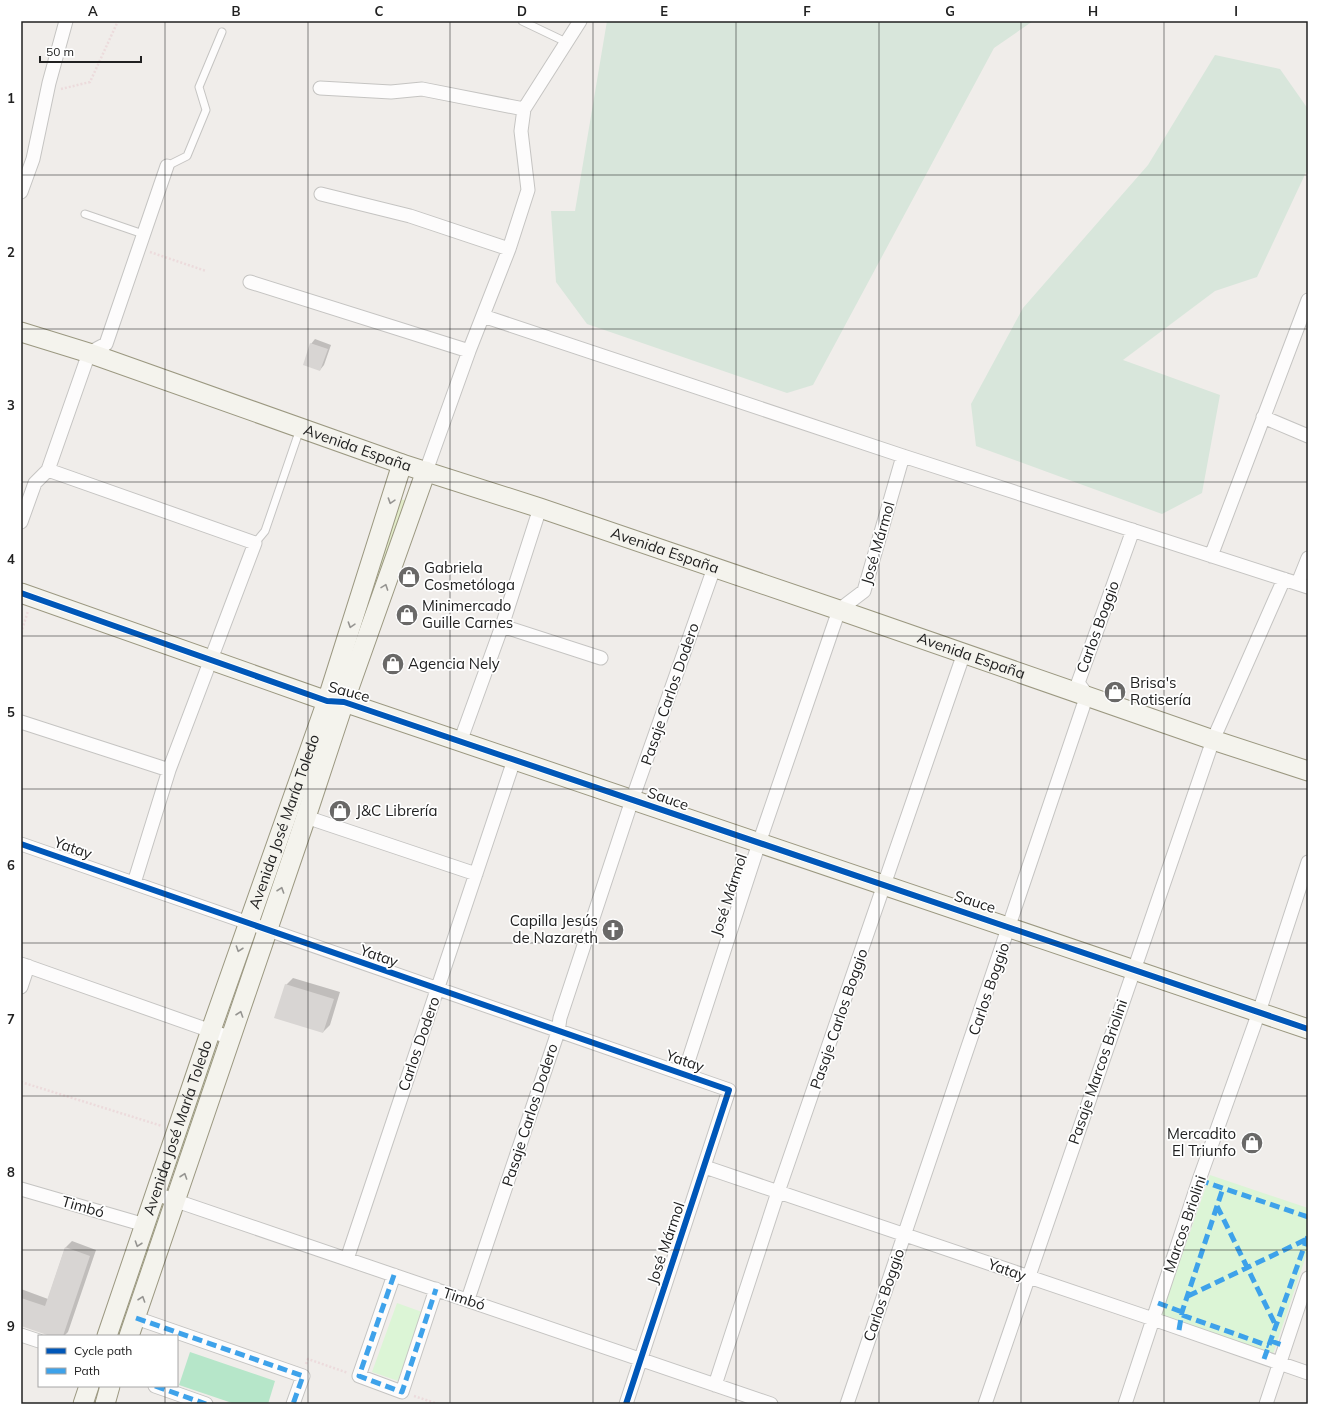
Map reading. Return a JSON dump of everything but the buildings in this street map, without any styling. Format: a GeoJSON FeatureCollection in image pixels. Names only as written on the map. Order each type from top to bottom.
{"type":"FeatureCollection","features":[{"type":"Feature","properties":{"kind":"main road","name":"Avenida España"},"geometry":{"type":"LineString","coordinates":[[21,332],[89,353],[402,464],[540,508],[1087,695],[1213,740],[1308,771]]}},
{"type":"Feature","properties":{"kind":"main road","name":"Avenida José María Toledo"},"geometry":{"type":"LineString","coordinates":[[129,1335],[232,1038],[306,817],[335,702],[402,464]]}},
{"type":"Feature","properties":{"kind":"main road","name":"Avenida José María Toledo"},"geometry":{"type":"LineString","coordinates":[[107,1335],[248,923],[426,472]]}},
{"type":"Feature","properties":{"kind":"main road","name":"Sauce"},"geometry":{"type":"LineString","coordinates":[[27,595],[210,660],[514,760],[1308,1029]]}},
{"type":"Feature","properties":{"kind":"main road"},"geometry":{"type":"LineString","coordinates":[[83,1404],[89,1387]]}},
{"type":"Feature","properties":{"kind":"main road"},"geometry":{"type":"LineString","coordinates":[[105,1404],[110,1387]]}},
{"type":"Feature","properties":{"kind":"street"},"geometry":{"type":"LineString","coordinates":[[21,192],[33,158],[47,92],[66,21]]}},
{"type":"Feature","properties":{"kind":"street"},"geometry":{"type":"LineString","coordinates":[[426,472],[469,351],[509,249],[528,190],[521,131],[524,110],[580,21]]}},
{"type":"Feature","properties":{"kind":"street"},"geometry":{"type":"LineString","coordinates":[[320,88],[391,92],[422,89],[524,110]]}},
{"type":"Feature","properties":{"kind":"street"},"geometry":{"type":"LineString","coordinates":[[21,522],[35,483],[48,470],[89,353],[106,344],[167,166]]}},
{"type":"Feature","properties":{"kind":"street"},"geometry":{"type":"LineString","coordinates":[[321,194],[410,216],[509,249]]}},
{"type":"Feature","properties":{"kind":"street"},"geometry":{"type":"LineString","coordinates":[[250,282],[469,351]]}},
{"type":"Feature","properties":{"kind":"street"},"geometry":{"type":"LineString","coordinates":[[1211,556],[1308,300]]}},
{"type":"Feature","properties":{"kind":"street"},"geometry":{"type":"LineString","coordinates":[[483,316],[903,456],[1303,585],[1308,558]]}},
{"type":"Feature","properties":{"kind":"street"},"geometry":{"type":"LineString","coordinates":[[1263,417],[1308,436]]}},
{"type":"Feature","properties":{"kind":"street","name":"José Mármol"},"geometry":{"type":"LineString","coordinates":[[684,1074],[759,843],[839,610],[864,591],[903,456]]}},
{"type":"Feature","properties":{"kind":"street"},"geometry":{"type":"LineString","coordinates":[[48,470],[255,543],[169,770],[134,883]]}},
{"type":"Feature","properties":{"kind":"street"},"geometry":{"type":"LineString","coordinates":[[460,742],[502,626],[540,508]]}},
{"type":"Feature","properties":{"kind":"street","name":"Carlos Boggio"},"geometry":{"type":"LineString","coordinates":[[847,1404],[1010,927],[1087,695],[1078,683],[1133,530]]}},
{"type":"Feature","properties":{"kind":"street","name":"Pasaje Carlos Dodero"},"geometry":{"type":"LineString","coordinates":[[468,1299],[558,1032],[560,1018],[632,800],[714,568]]}},
{"type":"Feature","properties":{"kind":"street","name":"Pasaje Marcos Briolini"},"geometry":{"type":"LineString","coordinates":[[985,1404],[1213,740],[1284,578]]}},
{"type":"Feature","properties":{"kind":"street"},"geometry":{"type":"LineString","coordinates":[[502,626],[601,658]]}},
{"type":"Feature","properties":{"kind":"street","name":"Pasaje Carlos Boggio"},"geometry":{"type":"LineString","coordinates":[[715,1384],[778,1192],[885,886],[964,653]]}},
{"type":"Feature","properties":{"kind":"street"},"geometry":{"type":"LineString","coordinates":[[21,722],[169,770]]}},
{"type":"Feature","properties":{"kind":"street","name":"Carlos Dodero"},"geometry":{"type":"LineString","coordinates":[[347,1259],[514,760]]}},
{"type":"Feature","properties":{"kind":"street"},"geometry":{"type":"LineString","coordinates":[[306,817],[476,874]]}},
{"type":"Feature","properties":{"kind":"street","name":"Yatay"},"geometry":{"type":"LineString","coordinates":[[21,844],[437,990],[729,1090]]}},
{"type":"Feature","properties":{"kind":"street","name":"Marcos Briolini"},"geometry":{"type":"LineString","coordinates":[[1125,1404],[1197,1187],[1259,1012],[1308,862]]}},
{"type":"Feature","properties":{"kind":"street"},"geometry":{"type":"LineString","coordinates":[[21,987],[24,965],[232,1038]]}},
{"type":"Feature","properties":{"kind":"street","name":"José Mármol"},"geometry":{"type":"LineString","coordinates":[[626,1404],[729,1090]]}},
{"type":"Feature","properties":{"kind":"street","name":"Yatay"},"geometry":{"type":"LineString","coordinates":[[705,1167],[1308,1373]]}},
{"type":"Feature","properties":{"kind":"street","name":"Timbó"},"geometry":{"type":"LineString","coordinates":[[21,1189],[145,1225]]}},
{"type":"Feature","properties":{"kind":"street","name":"Timbó"},"geometry":{"type":"LineString","coordinates":[[156,1194],[436,1290],[468,1299],[772,1404]]}},
{"type":"Feature","properties":{"kind":"street"},"geometry":{"type":"LineString","coordinates":[[394,1275],[359,1376],[402,1392],[436,1290]]}},
{"type":"Feature","properties":{"kind":"street"},"geometry":{"type":"LineString","coordinates":[[1266,1404],[1308,1278]]}},
{"type":"Feature","properties":{"kind":"street"},"geometry":{"type":"LineString","coordinates":[[136,1318],[302,1376],[293,1404]]}},
{"type":"Feature","properties":{"kind":"street"},"geometry":{"type":"LineString","coordinates":[[21,1335],[38,1341]]}},
{"type":"Feature","properties":{"kind":"street"},"geometry":{"type":"LineString","coordinates":[[158,1387],[206,1404]]}},
{"type":"Feature","properties":{"kind":"lane"},"geometry":{"type":"LineString","coordinates":[[522,21],[566,42]]}},
{"type":"Feature","properties":{"kind":"lane"},"geometry":{"type":"LineString","coordinates":[[167,166],[186,156],[206,110],[200,87],[222,32]]}},
{"type":"Feature","properties":{"kind":"lane"},"geometry":{"type":"LineString","coordinates":[[85,214],[143,234]]}},
{"type":"Feature","properties":{"kind":"lane"},"geometry":{"type":"LineString","coordinates":[[255,543],[264,531],[301,427]]}},
{"type":"Feature","properties":{"kind":"path"},"geometry":{"type":"LineString","coordinates":[[47,92],[90,82],[118,21]]}},
{"type":"Feature","properties":{"kind":"path"},"geometry":{"type":"LineString","coordinates":[[138,248],[206,271]]}},
{"type":"Feature","properties":{"kind":"path"},"geometry":{"type":"LineString","coordinates":[[21,633],[27,595]]}},
{"type":"Feature","properties":{"kind":"path"},"geometry":{"type":"LineString","coordinates":[[21,1082],[176,1131]]}},
{"type":"Feature","properties":{"kind":"path"},"geometry":{"type":"LineString","coordinates":[[302,1376],[308,1359],[359,1376]]}},
{"type":"Feature","properties":{"kind":"path"},"geometry":{"type":"LineString","coordinates":[[402,1392],[438,1404]]}},
{"type":"Feature","properties":{"kind":"green space"},"geometry":{"type":"Polygon","coordinates":[[[400,499],[408,501],[345,689],[338,686],[400,499]]]}},
{"type":"Feature","properties":{"kind":"green space"},"geometry":{"type":"Polygon","coordinates":[[[213,1050],[218,1053],[179,1171],[173,1168],[213,1050]]]}},
{"type":"Feature","properties":{"kind":"green space"},"geometry":{"type":"Polygon","coordinates":[[[1210,1175],[1308,1208],[1308,1250],[1272,1357],[1161,1315],[1210,1175]]]}},
{"type":"Feature","properties":{"kind":"green space"},"geometry":{"type":"Polygon","coordinates":[[[158,1215],[163,1217],[122,1335],[116,1335],[158,1215]]]}},
{"type":"Feature","properties":{"kind":"green space"},"geometry":{"type":"Polygon","coordinates":[[[397,1303],[422,1312],[398,1381],[372,1372],[397,1303]]]}},
{"type":"Feature","properties":{"kind":"green space"},"geometry":{"type":"Polygon","coordinates":[[[190,1352],[275,1381],[268,1404],[235,1404],[179,1385],[190,1352]]]}},
{"type":"Feature","properties":{"kind":"shaded area"},"geometry":{"type":"Polygon","coordinates":[[[607,21],[1033,21],[994,48],[813,385],[787,393],[587,324],[556,282],[551,211],[575,211],[607,21]]]}},
{"type":"Feature","properties":{"kind":"shaded area"},"geometry":{"type":"Polygon","coordinates":[[[1215,55],[1280,69],[1308,109],[1308,168],[1257,277],[1215,291],[1123,360],[1220,395],[1202,493],[1162,514],[976,446],[971,404],[1023,308],[1148,165],[1215,55]]]}},
{"type":"Feature","properties":{"kind":"marked path"},"geometry":{"type":"LineString","coordinates":[[1199,1180],[1308,1217]]}},
{"type":"Feature","properties":{"kind":"marked path"},"geometry":{"type":"LineString","coordinates":[[1179,1330],[1182,1312],[1223,1188]]}},
{"type":"Feature","properties":{"kind":"marked path"},"geometry":{"type":"LineString","coordinates":[[1217,1206],[1276,1326]]}},
{"type":"Feature","properties":{"kind":"marked path"},"geometry":{"type":"LineString","coordinates":[[1264,1359],[1308,1236]]}},
{"type":"Feature","properties":{"kind":"marked path"},"geometry":{"type":"LineString","coordinates":[[1188,1296],[1307,1239]]}},
{"type":"Feature","properties":{"kind":"marked path"},"geometry":{"type":"LineString","coordinates":[[394,1275],[359,1376],[402,1392],[436,1289]]}},
{"type":"Feature","properties":{"kind":"marked path"},"geometry":{"type":"LineString","coordinates":[[1158,1303],[1182,1312]]}},
{"type":"Feature","properties":{"kind":"marked path"},"geometry":{"type":"LineString","coordinates":[[1182,1315],[1269,1346]]}},
{"type":"Feature","properties":{"kind":"marked path"},"geometry":{"type":"LineString","coordinates":[[136,1318],[303,1376],[293,1404]]}},
{"type":"Feature","properties":{"kind":"marked path"},"geometry":{"type":"LineString","coordinates":[[1271,1341],[1285,1346]]}},
{"type":"Feature","properties":{"kind":"marked path"},"geometry":{"type":"LineString","coordinates":[[158,1387],[206,1404]]}},
{"type":"Feature","properties":{"kind":"cycle path"},"geometry":{"type":"LineString","coordinates":[[21,593],[327,701],[344,702],[1308,1029]]}},
{"type":"Feature","properties":{"kind":"cycle path"},"geometry":{"type":"LineString","coordinates":[[21,844],[729,1090],[626,1404]]}},
{"type":"Feature","properties":{"kind":"place","name":"Gabriela Cosmetóloga"},"geometry":{"type":"Point","coordinates":[409,577]}},
{"type":"Feature","properties":{"kind":"place","name":"Minimercado Guille Carnes"},"geometry":{"type":"Point","coordinates":[407,615]}},
{"type":"Feature","properties":{"kind":"place","name":"Agencia Nely"},"geometry":{"type":"Point","coordinates":[393,664]}},
{"type":"Feature","properties":{"kind":"place","name":"Brisa's Rotisería"},"geometry":{"type":"Point","coordinates":[1115,692]}},
{"type":"Feature","properties":{"kind":"place","name":"J&C Librería"},"geometry":{"type":"Point","coordinates":[340,811]}},
{"type":"Feature","properties":{"kind":"place","name":"Capilla Jesús de Nazareth"},"geometry":{"type":"Point","coordinates":[613,930]}},
{"type":"Feature","properties":{"kind":"place","name":"Mercadito El Triunfo"},"geometry":{"type":"Point","coordinates":[1252,1143]}}]}
